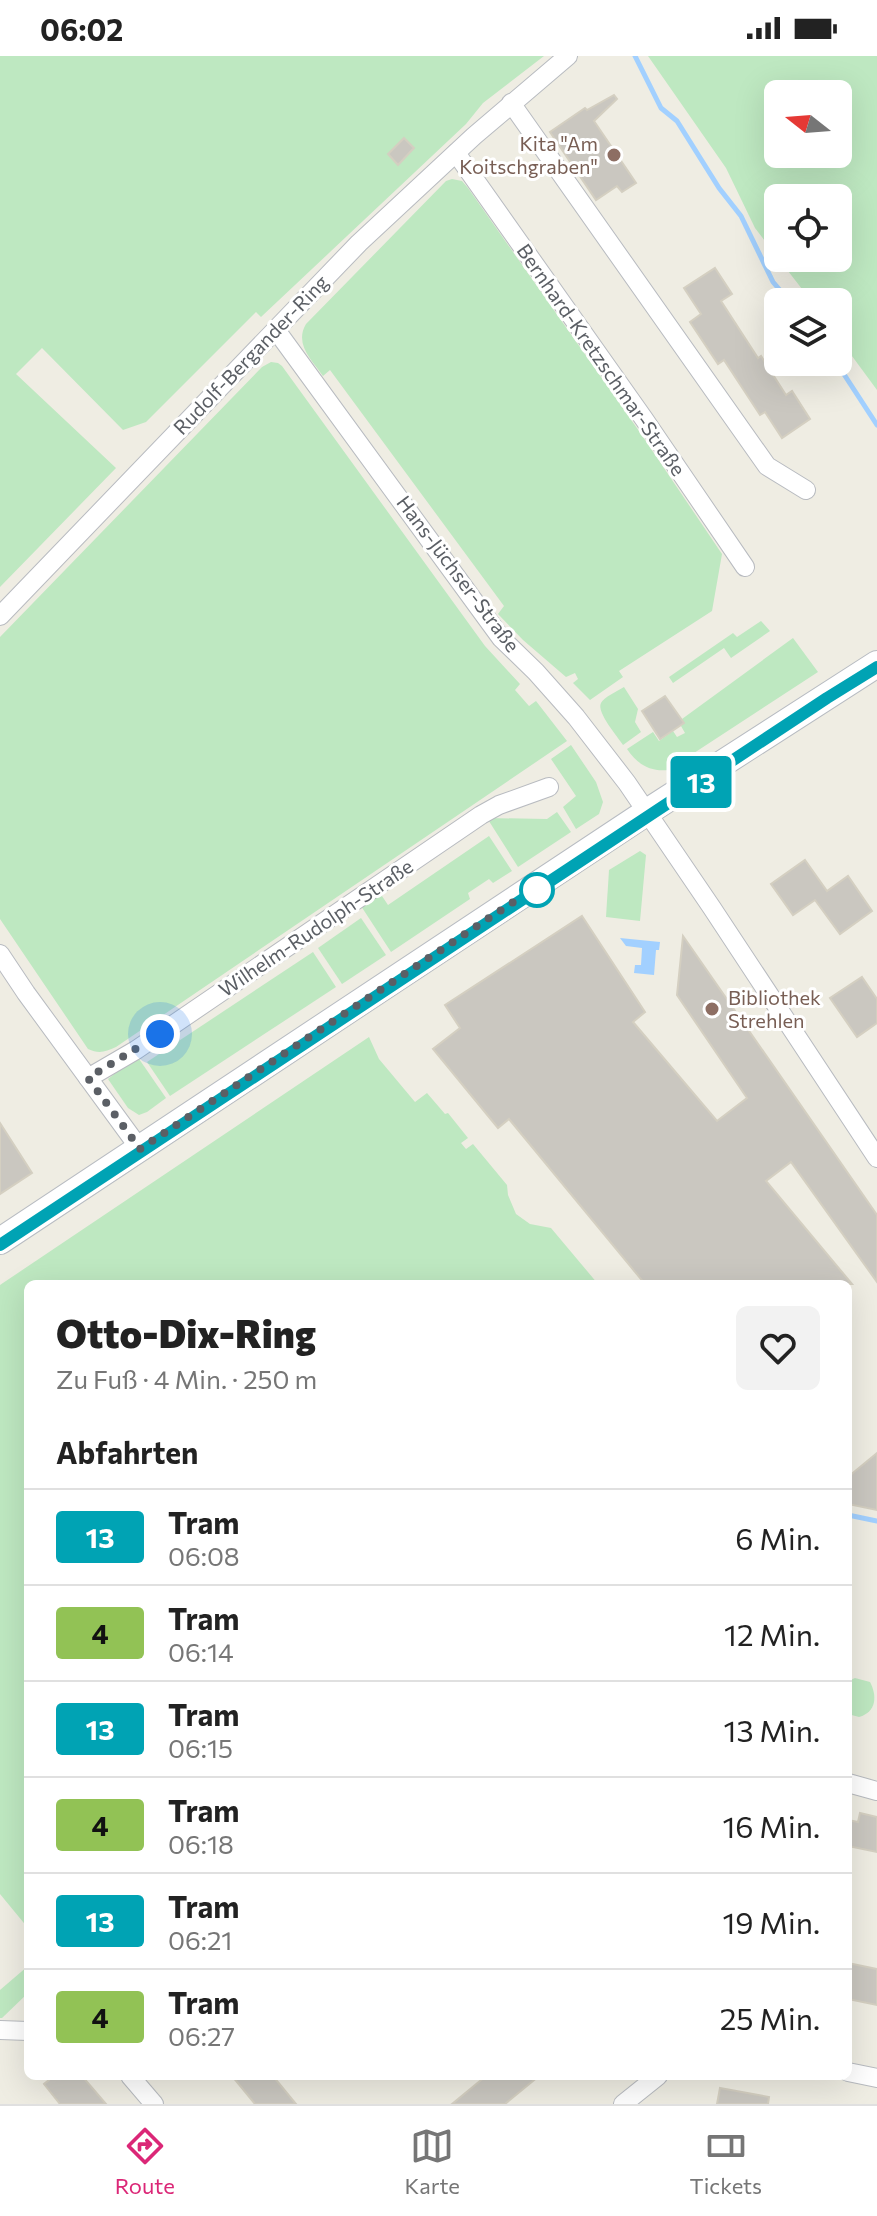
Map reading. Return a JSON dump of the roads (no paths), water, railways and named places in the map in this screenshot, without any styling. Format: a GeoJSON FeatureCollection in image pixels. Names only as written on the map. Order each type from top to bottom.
{"type":"FeatureCollection","features":[{"type":"Feature","properties":{"kind":"street","name":"Rudolf-Bergander-Ring"},"geometry":{"type":"LineString","coordinates":[[0,616],[359,243],[511,103],[568,56]]}},
{"type":"Feature","properties":{"kind":"street"},"geometry":{"type":"LineString","coordinates":[[511,103],[767,466],[806,490]]}},
{"type":"Feature","properties":{"kind":"street","name":"Bernhard-Kretzschmar-Straße"},"geometry":{"type":"LineString","coordinates":[[456,153],[745,567]]}},
{"type":"Feature","properties":{"kind":"street","name":"Hans-Jüchser-Straße"},"geometry":{"type":"LineString","coordinates":[[276,330],[501,638],[576,717],[647,812],[877,1158]]}},
{"type":"Feature","properties":{"kind":"street"},"geometry":{"type":"LineString","coordinates":[[0,1241],[647,812],[877,664]]}},
{"type":"Feature","properties":{"kind":"street","name":"Wilhelm-Rudolph-Straße"},"geometry":{"type":"LineString","coordinates":[[88,1078],[136,1050],[481,815],[549,787]]}},
{"type":"Feature","properties":{"kind":"street"},"geometry":{"type":"LineString","coordinates":[[0,954],[140,1149]]}},
{"type":"Feature","properties":{"kind":"street"},"geometry":{"type":"LineString","coordinates":[[852,1784],[877,1791]]}},
{"type":"Feature","properties":{"kind":"street"},"geometry":{"type":"LineString","coordinates":[[0,2030],[24,2031]]}},
{"type":"Feature","properties":{"kind":"street"},"geometry":{"type":"LineString","coordinates":[[852,2073],[877,2078]]}},
{"type":"Feature","properties":{"kind":"street"},"geometry":{"type":"LineString","coordinates":[[133,2080],[154,2104]]}},
{"type":"Feature","properties":{"kind":"street"},"geometry":{"type":"LineString","coordinates":[[623,2104],[653,2080]]}},
{"type":"Feature","properties":{"kind":"water"},"geometry":{"type":"Polygon","coordinates":[[[620,938],[660,942],[659,950],[656,950],[654,975],[634,973],[635,965],[641,965],[642,948],[626,946],[620,938]]]}},
{"type":"Feature","properties":{"kind":"waterway"},"geometry":{"type":"LineString","coordinates":[[635,56],[661,108],[677,121],[719,188],[741,216],[778,288]]}},
{"type":"Feature","properties":{"kind":"waterway"},"geometry":{"type":"LineString","coordinates":[[845,376],[877,425]]}},
{"type":"Feature","properties":{"kind":"waterway"},"geometry":{"type":"LineString","coordinates":[[852,1516],[877,1521]]}},
{"type":"Feature","properties":{"kind":"tram line"},"geometry":{"type":"LineString","coordinates":[[0,1245],[877,667]]}},
{"type":"Feature","properties":{"kind":"tram line","name":"13"},"geometry":{"type":"LineString","coordinates":[[0,1245],[877,667]]}},
{"type":"Feature","properties":{"kind":"place","name":"Kita \"Am Koitschgraben\""},"geometry":{"type":"Point","coordinates":[614,155]}},
{"type":"Feature","properties":{"kind":"place","name":"Bibliothek Strehlen"},"geometry":{"type":"Point","coordinates":[712,1009]}}]}
